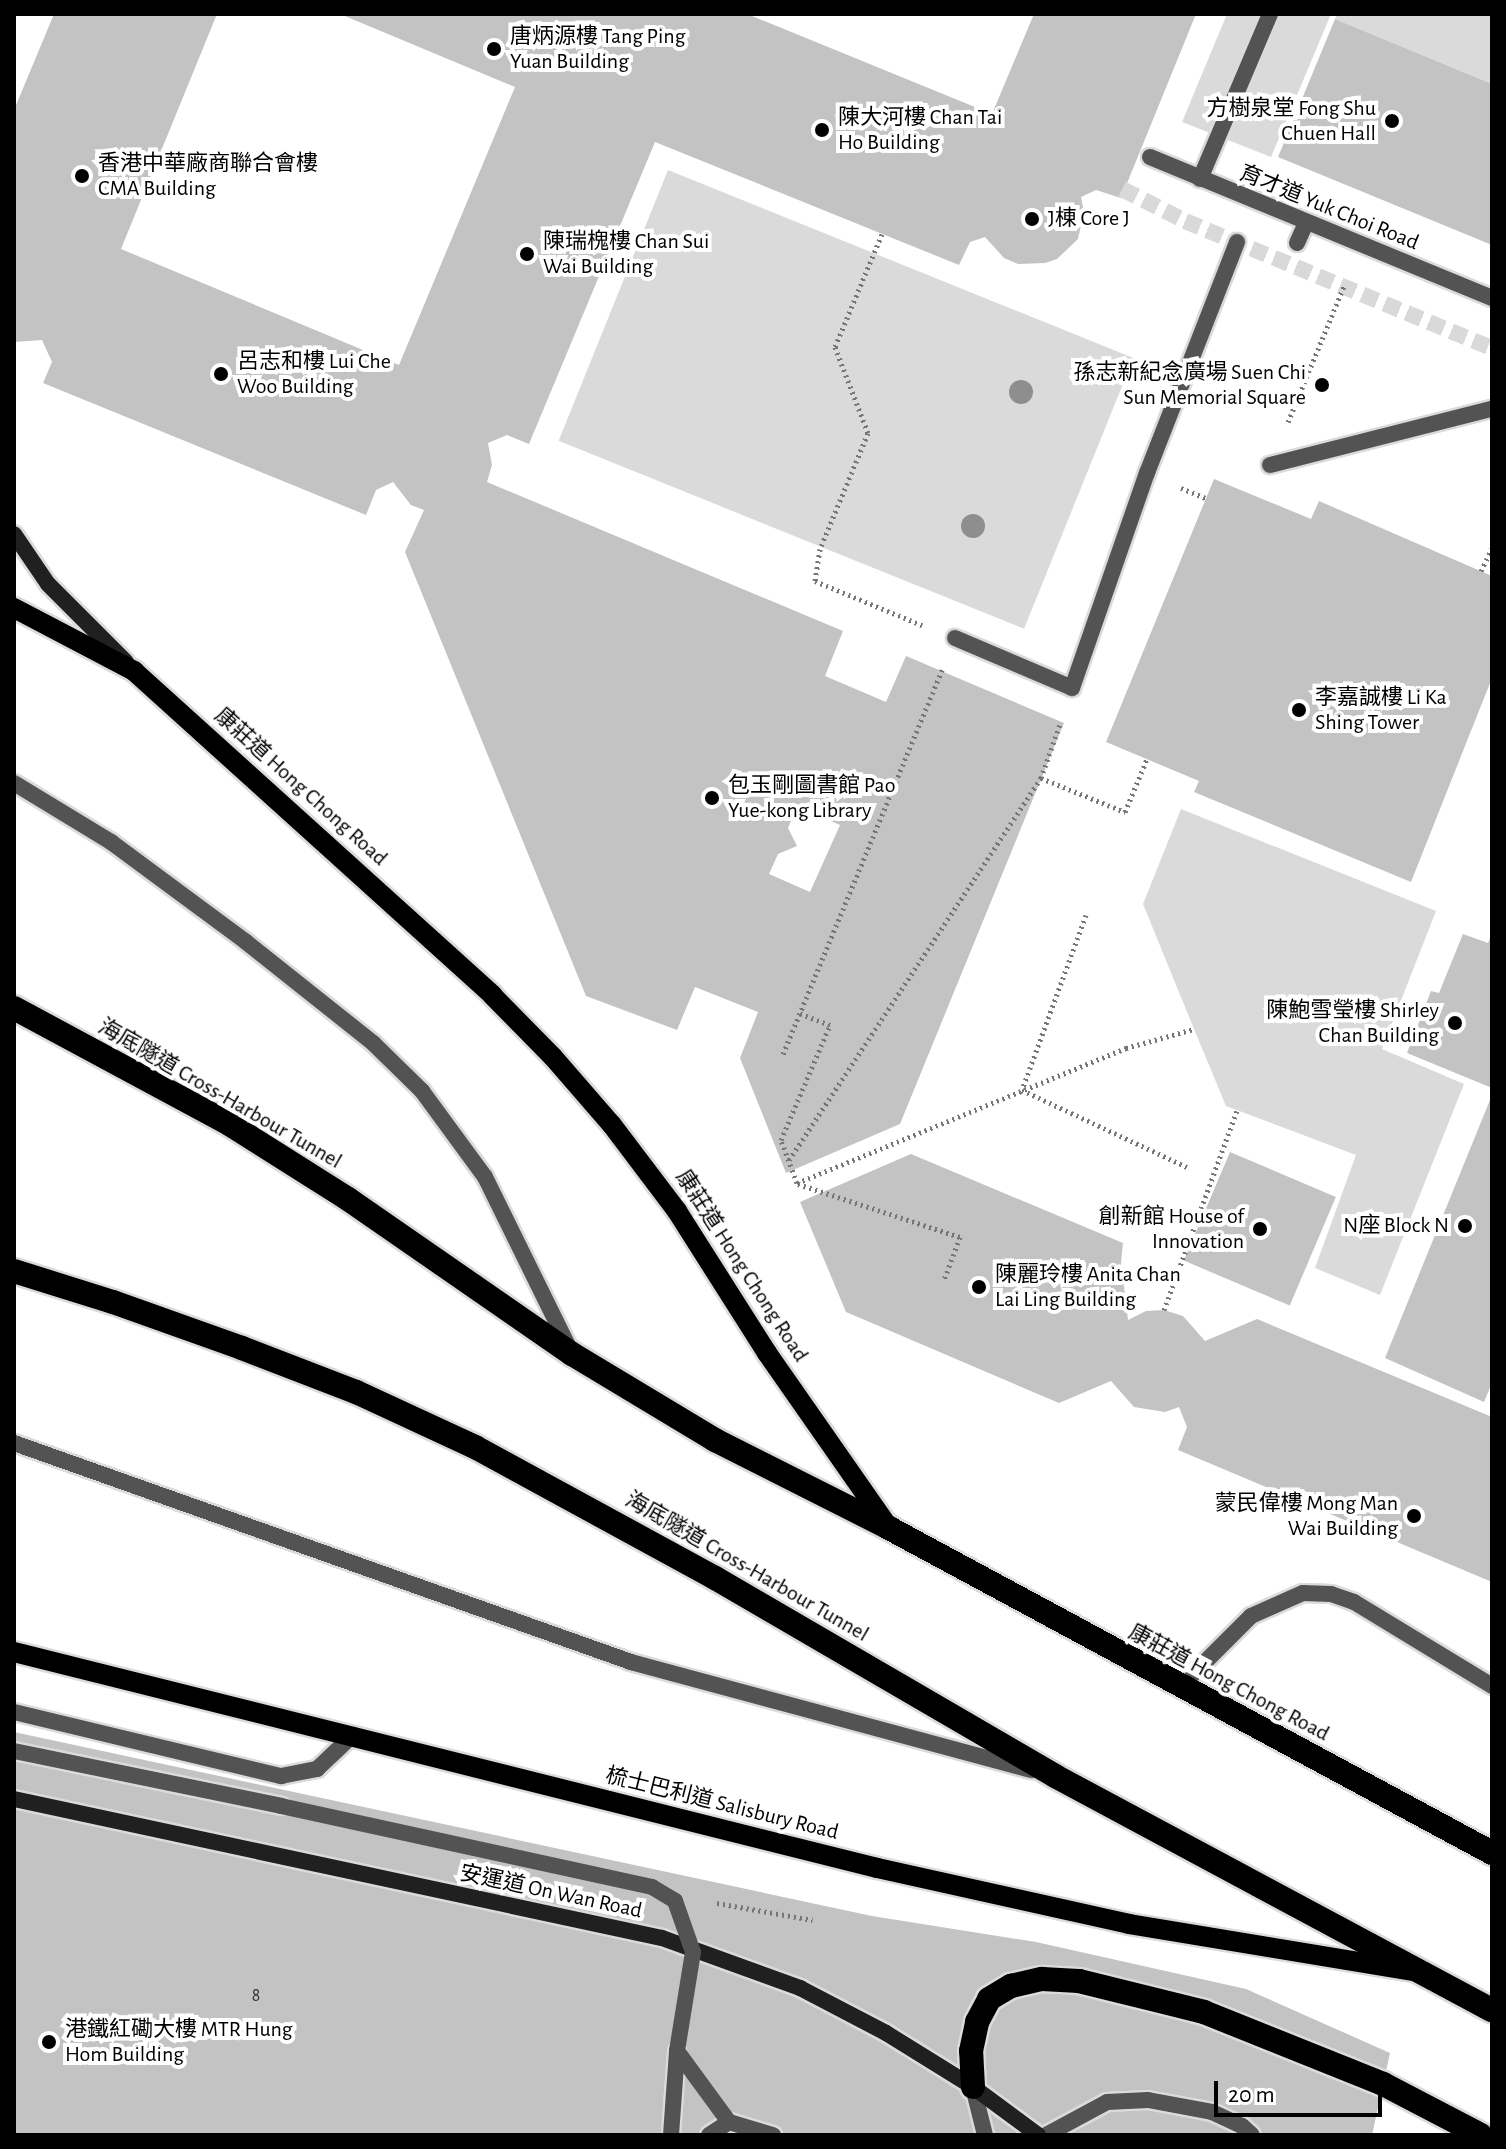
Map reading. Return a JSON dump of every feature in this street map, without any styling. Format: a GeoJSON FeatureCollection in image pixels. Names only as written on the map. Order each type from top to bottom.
{"type":"FeatureCollection","features":[{"type":"Feature","properties":{"kind":"highway","name":"海底隧道 Cross-Harbour Tunnel"},"geometry":{"type":"LineString","coordinates":[[14,1008],[231,1125],[348,1199],[572,1354],[715,1440],[889,1528]]}},
{"type":"Feature","properties":{"kind":"highway","name":"海底隧道 Cross-Harbour Tunnel"},"geometry":{"type":"LineString","coordinates":[[14,1271],[113,1302],[256,1353],[356,1392],[475,1447],[633,1531],[1055,1776],[1424,1973]]}},
{"type":"Feature","properties":{"kind":"highway","name":"康莊道 Hong Chong Road"},"geometry":{"type":"LineString","coordinates":[[889,1528],[1492,1853]]}},
{"type":"Feature","properties":{"kind":"highway"},"geometry":{"type":"LineString","coordinates":[[1424,1973],[1492,2010]]}},
{"type":"Feature","properties":{"kind":"highway"},"geometry":{"type":"LineString","coordinates":[[973,2087],[971,2051],[977,2022],[989,1999],[1011,1986],[1042,1979],[1079,1981],[1204,2012],[1383,2084],[1481,2135]]}},
{"type":"Feature","properties":{"kind":"main road","name":"康莊道 Hong Chong Road"},"geometry":{"type":"LineString","coordinates":[[14,608],[134,671],[492,995],[553,1057],[612,1125],[677,1211],[767,1353],[889,1528]]}},
{"type":"Feature","properties":{"kind":"main road","name":"梳士巴利道 Salisbury Road"},"geometry":{"type":"LineString","coordinates":[[14,1652],[949,1885],[1218,1941],[1424,1973]]}},
{"type":"Feature","properties":{"kind":"street"},"geometry":{"type":"LineString","coordinates":[[1200,179],[1270,14]]}},
{"type":"Feature","properties":{"kind":"street","name":"育才道 Yuk Choi Road"},"geometry":{"type":"LineString","coordinates":[[1150,157],[1492,298]]}},
{"type":"Feature","properties":{"kind":"street"},"geometry":{"type":"LineString","coordinates":[[1297,243],[1306,223]]}},
{"type":"Feature","properties":{"kind":"street"},"geometry":{"type":"LineString","coordinates":[[955,638],[1072,688],[1147,473],[1237,242]]}},
{"type":"Feature","properties":{"kind":"street"},"geometry":{"type":"LineString","coordinates":[[1270,465],[1492,409]]}},
{"type":"Feature","properties":{"kind":"street"},"geometry":{"type":"LineString","coordinates":[[14,534],[48,584],[134,671]]}},
{"type":"Feature","properties":{"kind":"street"},"geometry":{"type":"LineString","coordinates":[[14,783],[111,842],[246,942],[373,1043],[422,1091],[485,1177],[572,1354]]}},
{"type":"Feature","properties":{"kind":"street"},"geometry":{"type":"LineString","coordinates":[[14,1443],[631,1662],[747,1696],[1055,1776]]}},
{"type":"Feature","properties":{"kind":"street"},"geometry":{"type":"LineString","coordinates":[[1180,1687],[1251,1616],[1303,1593],[1331,1594],[1354,1602],[1492,1686]]}},
{"type":"Feature","properties":{"kind":"street"},"geometry":{"type":"LineString","coordinates":[[14,1712],[281,1776],[317,1769],[353,1735]]}},
{"type":"Feature","properties":{"kind":"street"},"geometry":{"type":"LineString","coordinates":[[14,1751],[652,1887],[675,1901],[693,1952],[677,2051],[671,2135]]}},
{"type":"Feature","properties":{"kind":"street","name":"安運道 On Wan Road"},"geometry":{"type":"LineString","coordinates":[[14,1799],[662,1938],[800,1988],[886,2033],[973,2087],[1038,2135]]}},
{"type":"Feature","properties":{"kind":"street"},"geometry":{"type":"LineString","coordinates":[[677,2051],[729,2122],[773,2135]]}},
{"type":"Feature","properties":{"kind":"street"},"geometry":{"type":"LineString","coordinates":[[973,2087],[985,2135]]}},
{"type":"Feature","properties":{"kind":"street"},"geometry":{"type":"LineString","coordinates":[[1046,2135],[1107,2102],[1148,2100],[1212,2112],[1242,2126],[1252,2135]]}},
{"type":"Feature","properties":{"kind":"street"},"geometry":{"type":"LineString","coordinates":[[709,2135],[729,2122]]}},
{"type":"Feature","properties":{"kind":"path"},"geometry":{"type":"LineString","coordinates":[[783,1054],[955,638],[815,581],[820,549],[868,433],[835,347],[882,234]]}},
{"type":"Feature","properties":{"kind":"path"},"geometry":{"type":"LineString","coordinates":[[1270,465],[1344,286]]}},
{"type":"Feature","properties":{"kind":"path"},"geometry":{"type":"LineString","coordinates":[[1184,489],[1206,498]]}},
{"type":"Feature","properties":{"kind":"path"},"geometry":{"type":"LineString","coordinates":[[1481,571],[1492,548]]}},
{"type":"Feature","properties":{"kind":"path"},"geometry":{"type":"LineString","coordinates":[[789,1160],[1041,778],[1072,688]]}},
{"type":"Feature","properties":{"kind":"path"},"geometry":{"type":"LineString","coordinates":[[1041,778],[1125,812],[1147,759]]}},
{"type":"Feature","properties":{"kind":"path"},"geometry":{"type":"LineString","coordinates":[[1022,1090],[1086,915]]}},
{"type":"Feature","properties":{"kind":"path"},"geometry":{"type":"LineString","coordinates":[[797,1183],[781,1140],[830,1025],[799,1013]]}},
{"type":"Feature","properties":{"kind":"path"},"geometry":{"type":"LineString","coordinates":[[797,1183],[1126,1048],[1194,1029]]}},
{"type":"Feature","properties":{"kind":"path"},"geometry":{"type":"LineString","coordinates":[[1022,1090],[1187,1167]]}},
{"type":"Feature","properties":{"kind":"path"},"geometry":{"type":"LineString","coordinates":[[1164,1310],[1237,1111]]}},
{"type":"Feature","properties":{"kind":"path"},"geometry":{"type":"LineString","coordinates":[[797,1183],[960,1237],[944,1280]]}},
{"type":"Feature","properties":{"kind":"path"},"geometry":{"type":"LineString","coordinates":[[703,1901],[812,1920]]}},
{"type":"Feature","properties":{"kind":"shaded area"},"geometry":{"type":"Polygon","coordinates":[[[1227,14],[1331,14],[1271,157],[1182,122],[1227,14]]]}},
{"type":"Feature","properties":{"kind":"shaded area"},"geometry":{"type":"Polygon","coordinates":[[[1337,14],[1492,14],[1492,84],[1335,19],[1337,14]]]}},
{"type":"Feature","properties":{"kind":"shaded area"},"geometry":{"type":"Polygon","coordinates":[[[668,170],[1133,358],[1024,629],[559,441],[668,170]]]}},
{"type":"Feature","properties":{"kind":"shaded area"},"geometry":{"type":"Polygon","coordinates":[[[1181,809],[1436,911],[1382,1049],[1464,1084],[1380,1295],[1315,1268],[1356,1155],[1226,1106],[1194,1029],[1143,904],[1181,809]]]}},
{"type":"Feature","properties":{"kind":"building"},"geometry":{"type":"Polygon","coordinates":[[[54,14],[217,14],[121,249],[399,365],[515,87],[340,14],[747,14],[992,114],[1034,14],[1196,14],[1121,198],[1096,190],[1081,197],[1084,212],[1078,239],[1057,259],[1045,263],[1018,264],[1004,258],[985,237],[970,242],[959,265],[655,142],[529,444],[507,435],[488,443],[492,465],[487,482],[843,631],[825,676],[886,702],[906,656],[1064,723],[900,1124],[786,1173],[740,1058],[758,1012],[695,987],[677,1030],[586,996],[405,552],[424,510],[411,505],[393,482],[376,490],[366,515],[43,383],[52,362],[42,340],[14,342],[14,110],[54,14]],[[797,806],[788,828],[797,846],[778,854],[769,874],[810,892],[840,825],[797,806]]]}},
{"type":"Feature","properties":{"kind":"building","name":"方樹泉堂 Fong Shu Chuen Hall"},"geometry":{"type":"Polygon","coordinates":[[[1335,19],[1492,84],[1492,245],[1278,157],[1335,19]]]}},
{"type":"Feature","properties":{"kind":"building","name":"李嘉誠樓 Li Ka Shing Tower"},"geometry":{"type":"Polygon","coordinates":[[[1214,479],[1311,519],[1319,501],[1492,576],[1492,678],[1411,882],[1194,792],[1199,781],[1106,742],[1214,479]]]}},
{"type":"Feature","properties":{"kind":"building","name":"陳鮑雪瑩樓 Shirley Chan Building"},"geometry":{"type":"Polygon","coordinates":[[[1463,934],[1488,943],[1492,934],[1492,1088],[1407,1053],[1431,991],[1439,993],[1463,934]]]}},
{"type":"Feature","properties":{"kind":"building","name":"N座 Block N"},"geometry":{"type":"Polygon","coordinates":[[[1492,1095],[1492,1383],[1484,1402],[1385,1358],[1492,1095]]]}},
{"type":"Feature","properties":{"kind":"building","name":"創新館 House of Innovation"},"geometry":{"type":"Polygon","coordinates":[[[1230,1152],[1336,1197],[1290,1306],[1184,1261],[1230,1152]]]}},
{"type":"Feature","properties":{"kind":"building"},"geometry":{"type":"Polygon","coordinates":[[[911,1154],[1123,1243],[1121,1262],[1128,1320],[1146,1311],[1164,1310],[1183,1316],[1205,1341],[1257,1319],[1492,1417],[1492,1582],[1178,1450],[1187,1427],[1179,1407],[1165,1412],[1134,1407],[1111,1381],[1059,1403],[846,1312],[800,1202],[911,1154]]]}},
{"type":"Feature","properties":{"kind":"building"},"geometry":{"type":"Polygon","coordinates":[[[14,1732],[872,1916],[1036,1942],[1246,1989],[1390,2053],[1372,2135],[14,2135],[14,1732]]]}},
{"type":"Feature","properties":{"kind":"tunnel"},"geometry":{"type":"LineString","coordinates":[[1122,189],[1185,221],[1492,348]]}},
{"type":"Feature","properties":{"kind":"place","name":"唐炳源樓 Tang Ping Yuan Building"},"geometry":{"type":"Point","coordinates":[494,49]}},
{"type":"Feature","properties":{"kind":"place","name":"方樹泉堂 Fong Shu Chuen Hall"},"geometry":{"type":"Point","coordinates":[1392,121]}},
{"type":"Feature","properties":{"kind":"place","name":"陳大河樓 Chan Tai Ho Building"},"geometry":{"type":"Point","coordinates":[822,130]}},
{"type":"Feature","properties":{"kind":"place","name":"香港中華廠商聯合會樓 CMA Building"},"geometry":{"type":"Point","coordinates":[82,176]}},
{"type":"Feature","properties":{"kind":"place","name":"J棟 Core J"},"geometry":{"type":"Point","coordinates":[1032,219]}},
{"type":"Feature","properties":{"kind":"place","name":"陳瑞槐樓 Chan Sui Wai Building"},"geometry":{"type":"Point","coordinates":[527,254]}},
{"type":"Feature","properties":{"kind":"place","name":"呂志和樓 Lui Che Woo Building"},"geometry":{"type":"Point","coordinates":[221,374]}},
{"type":"Feature","properties":{"kind":"place","name":"孫志新紀念廣場 Suen Chi Sun Memorial Square"},"geometry":{"type":"Point","coordinates":[1322,385]}},
{"type":"Feature","properties":{"kind":"place","name":"李嘉誠樓 Li Ka Shing Tower"},"geometry":{"type":"Point","coordinates":[1299,710]}},
{"type":"Feature","properties":{"kind":"place","name":"包玉剛圖書館 Pao Yue-kong Library"},"geometry":{"type":"Point","coordinates":[712,798]}},
{"type":"Feature","properties":{"kind":"place","name":"陳鮑雪瑩樓 Shirley Chan Building"},"geometry":{"type":"Point","coordinates":[1455,1023]}},
{"type":"Feature","properties":{"kind":"place","name":"N座 Block N"},"geometry":{"type":"Point","coordinates":[1465,1226]}},
{"type":"Feature","properties":{"kind":"place","name":"創新館 House of Innovation"},"geometry":{"type":"Point","coordinates":[1260,1229]}},
{"type":"Feature","properties":{"kind":"place","name":"陳麗玲樓 Anita Chan Lai Ling Building"},"geometry":{"type":"Point","coordinates":[979,1287]}},
{"type":"Feature","properties":{"kind":"place","name":"蒙民偉樓 Mong Man Wai Building"},"geometry":{"type":"Point","coordinates":[1414,1516]}},
{"type":"Feature","properties":{"kind":"place","name":"港鐵紅磡大樓 MTR Hung Hom Building"},"geometry":{"type":"Point","coordinates":[49,2042]}}]}
